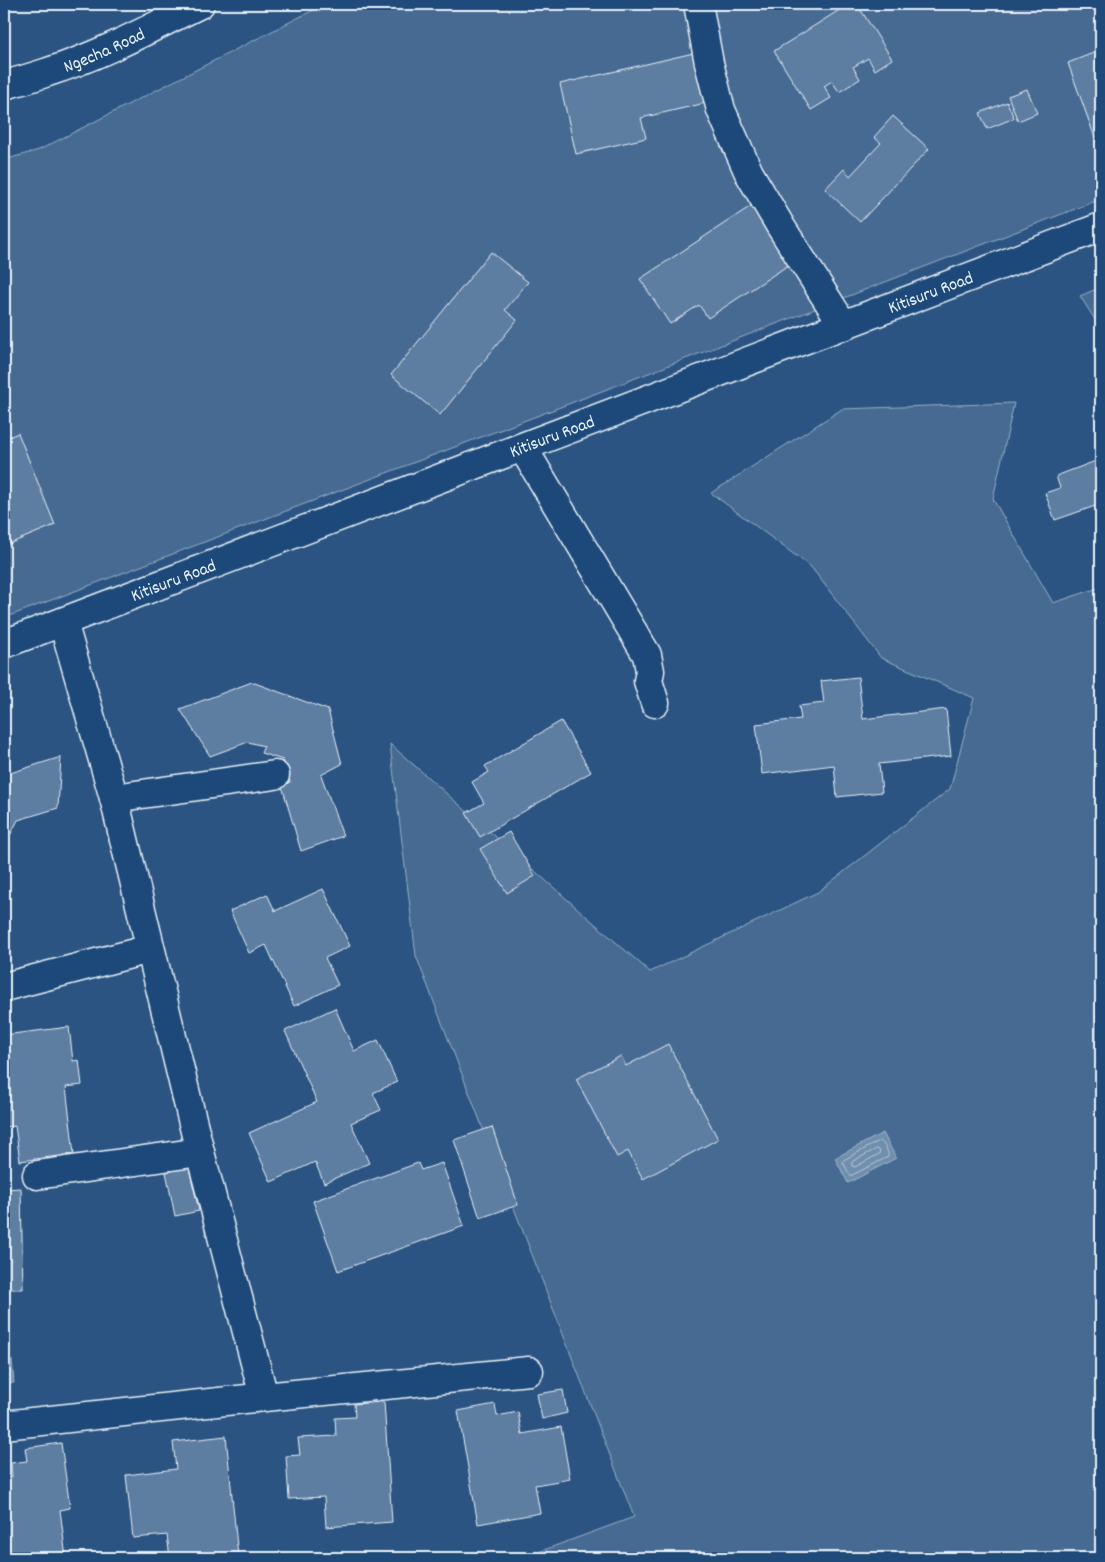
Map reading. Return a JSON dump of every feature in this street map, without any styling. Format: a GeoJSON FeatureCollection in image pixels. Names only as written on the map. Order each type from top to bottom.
{"type":"FeatureCollection","features":[{"type":"Feature","properties":{"kind":"street","name":"Ngecha Road"},"geometry":{"type":"LineString","coordinates":[[4,85],[50,72],[88,57],[200,4]]}},
{"type":"Feature","properties":{"kind":"street"},"geometry":{"type":"LineString","coordinates":[[698,4],[709,63],[721,110],[749,173],[844,326]]}},
{"type":"Feature","properties":{"kind":"street","name":"Kitisuru Road"},"geometry":{"type":"LineString","coordinates":[[4,644],[1101,227]]}},
{"type":"Feature","properties":{"kind":"street"},"geometry":{"type":"LineString","coordinates":[[523,448],[648,655],[650,671],[648,681],[655,703]]}},
{"type":"Feature","properties":{"kind":"street"},"geometry":{"type":"LineString","coordinates":[[63,622],[114,798],[200,1152],[264,1396]]}},
{"type":"Feature","properties":{"kind":"street"},"geometry":{"type":"LineString","coordinates":[[114,798],[275,775]]}},
{"type":"Feature","properties":{"kind":"street"},"geometry":{"type":"LineString","coordinates":[[4,986],[150,949]]}},
{"type":"Feature","properties":{"kind":"street"},"geometry":{"type":"LineString","coordinates":[[37,1174],[200,1152]]}},
{"type":"Feature","properties":{"kind":"street"},"geometry":{"type":"LineString","coordinates":[[4,1425],[264,1396],[529,1371]]}},
{"type":"Feature","properties":{"kind":"shaded area"},"geometry":{"type":"Polygon","coordinates":[[[325,4],[1101,4],[1101,199],[4,618],[4,160],[39,150],[325,4]]]}},
{"type":"Feature","properties":{"kind":"shaded area"},"geometry":{"type":"Polygon","coordinates":[[[1101,287],[1101,329],[1080,296],[1101,287]]]}},
{"type":"Feature","properties":{"kind":"shaded area"},"geometry":{"type":"Polygon","coordinates":[[[1014,403],[993,499],[1053,603],[1101,587],[1101,848],[1096,1052],[1101,1055],[1101,1558],[522,1558],[634,1517],[416,956],[390,744],[650,972],[818,892],[950,789],[974,698],[881,658],[811,567],[711,493],[842,409],[1014,403]]]}},
{"type":"Feature","properties":{"kind":"water"},"geometry":{"type":"Polygon","coordinates":[[[883,1133],[896,1158],[848,1183],[835,1158],[883,1133]]]}},
{"type":"Feature","properties":{"kind":"water"},"geometry":{"type":"Polygon","coordinates":[[[12,1360],[14,1383],[4,1384],[4,1361],[12,1360]]]}},
{"type":"Feature","properties":{"kind":"building"},"geometry":{"type":"Polygon","coordinates":[[[849,4],[857,4],[892,59],[875,70],[868,58],[853,67],[860,79],[839,92],[832,81],[824,86],[831,98],[811,110],[774,51],[849,4]]]}},
{"type":"Feature","properties":{"kind":"building"},"geometry":{"type":"Polygon","coordinates":[[[1101,50],[1101,145],[1098,146],[1068,63],[1101,50]]]}},
{"type":"Feature","properties":{"kind":"building"},"geometry":{"type":"Polygon","coordinates":[[[698,52],[710,102],[641,118],[646,138],[576,154],[560,84],[698,52]]]}},
{"type":"Feature","properties":{"kind":"building"},"geometry":{"type":"Polygon","coordinates":[[[1027,89],[1037,113],[1018,121],[1008,96],[1027,89]]]}},
{"type":"Feature","properties":{"kind":"building"},"geometry":{"type":"Polygon","coordinates":[[[1007,102],[1014,118],[987,129],[980,113],[1007,102]]]}},
{"type":"Feature","properties":{"kind":"building"},"geometry":{"type":"Polygon","coordinates":[[[893,116],[929,149],[860,222],[825,189],[844,169],[850,176],[881,143],[874,137],[893,116]]]}},
{"type":"Feature","properties":{"kind":"building"},"geometry":{"type":"Polygon","coordinates":[[[751,206],[790,264],[708,318],[699,305],[670,324],[640,279],[751,206]]]}},
{"type":"Feature","properties":{"kind":"building"},"geometry":{"type":"Polygon","coordinates":[[[491,252],[528,282],[505,310],[517,320],[440,415],[391,375],[491,252]]]}},
{"type":"Feature","properties":{"kind":"building"},"geometry":{"type":"Polygon","coordinates":[[[18,433],[55,525],[4,546],[4,439],[18,433]]]}},
{"type":"Feature","properties":{"kind":"building"},"geometry":{"type":"Polygon","coordinates":[[[1101,459],[1101,504],[1055,520],[1045,493],[1060,488],[1056,476],[1101,459]]]}},
{"type":"Feature","properties":{"kind":"building"},"geometry":{"type":"Polygon","coordinates":[[[858,677],[863,719],[946,709],[951,756],[879,764],[882,792],[837,797],[834,765],[762,774],[756,724],[801,719],[799,706],[824,703],[821,681],[858,677]]]}},
{"type":"Feature","properties":{"kind":"building"},"geometry":{"type":"Polygon","coordinates":[[[252,682],[328,710],[342,764],[321,775],[343,836],[301,851],[282,786],[290,782],[283,760],[261,753],[264,746],[248,742],[210,756],[180,709],[252,682]]]}},
{"type":"Feature","properties":{"kind":"building"},"geometry":{"type":"Polygon","coordinates":[[[561,721],[591,772],[480,837],[466,813],[484,803],[472,782],[489,772],[485,766],[561,721]]]}},
{"type":"Feature","properties":{"kind":"building"},"geometry":{"type":"Polygon","coordinates":[[[61,757],[58,808],[18,820],[4,847],[4,775],[61,757]]]}},
{"type":"Feature","properties":{"kind":"building"},"geometry":{"type":"Polygon","coordinates":[[[509,832],[535,876],[507,893],[480,849],[509,832]]]}},
{"type":"Feature","properties":{"kind":"building"},"geometry":{"type":"Polygon","coordinates":[[[323,889],[350,946],[325,958],[338,985],[294,1006],[266,945],[249,953],[230,911],[267,894],[275,911],[323,889]]]}},
{"type":"Feature","properties":{"kind":"building"},"geometry":{"type":"Polygon","coordinates":[[[335,1008],[354,1051],[378,1040],[397,1082],[373,1093],[381,1110],[351,1123],[369,1163],[324,1183],[315,1162],[271,1182],[249,1133],[317,1102],[285,1031],[335,1008]]]}},
{"type":"Feature","properties":{"kind":"building"},"geometry":{"type":"Polygon","coordinates":[[[69,1027],[73,1061],[79,1060],[82,1085],[66,1087],[74,1154],[20,1161],[15,1126],[4,1127],[4,1035],[69,1027]]]}},
{"type":"Feature","properties":{"kind":"building"},"geometry":{"type":"Polygon","coordinates":[[[668,1044],[718,1139],[643,1179],[628,1151],[617,1157],[576,1079],[621,1056],[626,1066],[668,1044]]]}},
{"type":"Feature","properties":{"kind":"building"},"geometry":{"type":"Polygon","coordinates":[[[492,1127],[518,1205],[480,1218],[454,1140],[492,1127]]]}},
{"type":"Feature","properties":{"kind":"building"},"geometry":{"type":"Polygon","coordinates":[[[418,1163],[421,1170],[442,1163],[464,1226],[338,1271],[313,1201],[418,1163]]]}},
{"type":"Feature","properties":{"kind":"building"},"geometry":{"type":"Polygon","coordinates":[[[189,1167],[199,1211],[175,1216],[166,1172],[189,1167]]]}},
{"type":"Feature","properties":{"kind":"building"},"geometry":{"type":"Polygon","coordinates":[[[21,1188],[23,1289],[4,1289],[4,1189],[21,1188]]]}},
{"type":"Feature","properties":{"kind":"building"},"geometry":{"type":"Polygon","coordinates":[[[563,1390],[567,1413],[542,1419],[537,1394],[563,1390]]]}},
{"type":"Feature","properties":{"kind":"building"},"geometry":{"type":"Polygon","coordinates":[[[384,1402],[392,1522],[326,1527],[324,1497],[289,1499],[286,1456],[300,1455],[298,1438],[336,1436],[335,1418],[355,1417],[354,1404],[384,1402]]]}},
{"type":"Feature","properties":{"kind":"building"},"geometry":{"type":"Polygon","coordinates":[[[495,1404],[497,1416],[518,1412],[522,1434],[561,1427],[570,1479],[535,1485],[540,1513],[478,1524],[458,1411],[495,1404]]]}},
{"type":"Feature","properties":{"kind":"building"},"geometry":{"type":"Polygon","coordinates":[[[226,1436],[238,1556],[170,1558],[167,1535],[133,1538],[126,1475],[176,1469],[173,1442],[226,1436]]]}},
{"type":"Feature","properties":{"kind":"building"},"geometry":{"type":"Polygon","coordinates":[[[61,1443],[70,1508],[60,1510],[66,1558],[9,1558],[7,1540],[4,1541],[4,1478],[12,1477],[11,1463],[27,1461],[25,1448],[61,1443]]]}}]}
